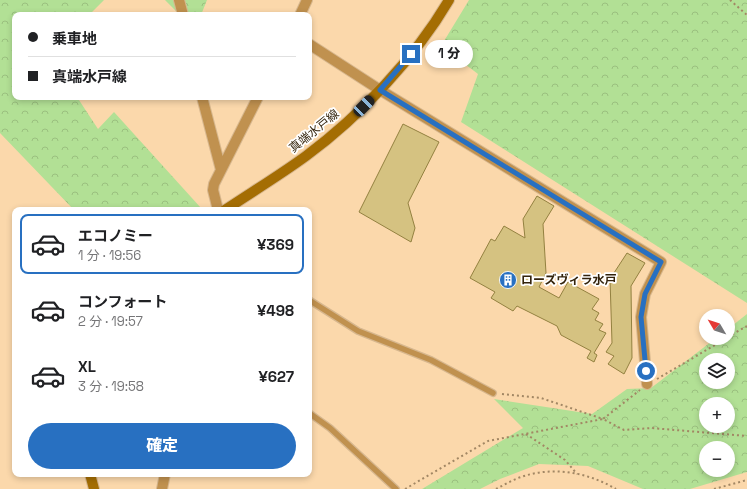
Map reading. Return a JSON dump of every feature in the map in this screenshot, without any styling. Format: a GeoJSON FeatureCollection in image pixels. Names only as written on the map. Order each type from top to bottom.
{"type":"FeatureCollection","features":[{"type":"Feature","properties":{"kind":"main road","name":"真端水戸線"},"geometry":{"type":"LineString","coordinates":[[230,207],[307,155],[344,124],[380,90],[426,34],[449,0]]}},
{"type":"Feature","properties":{"kind":"main road"},"geometry":{"type":"LineString","coordinates":[[91,477],[94,489]]}},
{"type":"Feature","properties":{"kind":"street"},"geometry":{"type":"LineString","coordinates":[[179,0],[181,12]]}},
{"type":"Feature","properties":{"kind":"street"},"geometry":{"type":"LineString","coordinates":[[301,12],[307,0]]}},
{"type":"Feature","properties":{"kind":"street"},"geometry":{"type":"LineString","coordinates":[[312,46],[380,90],[661,262],[645,294],[641,317],[648,384]]}},
{"type":"Feature","properties":{"kind":"street"},"geometry":{"type":"LineString","coordinates":[[203,100],[221,170]]}},
{"type":"Feature","properties":{"kind":"street"},"geometry":{"type":"LineString","coordinates":[[223,207],[213,190],[214,184],[256,100]]}},
{"type":"Feature","properties":{"kind":"street"},"geometry":{"type":"LineString","coordinates":[[162,489],[164,477]]}},
{"type":"Feature","properties":{"kind":"lane"},"geometry":{"type":"LineString","coordinates":[[312,302],[358,331],[431,360],[492,393]]}},
{"type":"Feature","properties":{"kind":"lane"},"geometry":{"type":"LineString","coordinates":[[312,415],[330,428],[396,489]]}},
{"type":"Feature","properties":{"kind":"path"},"geometry":{"type":"LineString","coordinates":[[730,0],[747,15]]}},
{"type":"Feature","properties":{"kind":"path"},"geometry":{"type":"LineString","coordinates":[[735,334],[747,326]]}},
{"type":"Feature","properties":{"kind":"path"},"geometry":{"type":"LineString","coordinates":[[405,489],[488,441],[603,419],[648,384],[716,345]]}},
{"type":"Feature","properties":{"kind":"path"},"geometry":{"type":"LineString","coordinates":[[492,393],[541,398],[603,419],[624,430],[651,428],[747,436]]}},
{"type":"Feature","properties":{"kind":"path"},"geometry":{"type":"LineString","coordinates":[[526,434],[565,460],[577,474]]}},
{"type":"Feature","properties":{"kind":"path"},"geometry":{"type":"LineString","coordinates":[[496,489],[519,477],[554,471],[594,478],[616,489]]}},
{"type":"Feature","properties":{"kind":"path"},"geometry":{"type":"LineString","coordinates":[[714,489],[747,480]]}},
{"type":"Feature","properties":{"kind":"green space"},"geometry":{"type":"Polygon","coordinates":[[[0,0],[104,0],[92,12],[12,12],[12,100],[79,100],[98,129],[114,112],[200,207],[71,207],[0,133],[0,0]]]}},
{"type":"Feature","properties":{"kind":"green space"},"geometry":{"type":"Polygon","coordinates":[[[165,0],[207,0],[202,12],[177,12],[165,0]]]}},
{"type":"Feature","properties":{"kind":"green space"},"geometry":{"type":"Polygon","coordinates":[[[469,0],[747,0],[747,303],[461,122],[478,74],[441,46],[469,0]]]}},
{"type":"Feature","properties":{"kind":"green space"},"geometry":{"type":"Polygon","coordinates":[[[747,314],[747,472],[735,476],[735,441],[699,441],[699,477],[730,477],[690,489],[643,489],[588,466],[539,464],[500,479],[480,489],[422,489],[523,428],[494,399],[592,414],[627,389],[651,388],[707,345],[735,345],[735,323],[747,314]]]}},
{"type":"Feature","properties":{"kind":"building"},"geometry":{"type":"Polygon","coordinates":[[[403,124],[439,142],[408,203],[415,228],[411,242],[359,212],[403,124]]]}},
{"type":"Feature","properties":{"kind":"building","name":"ローズヴィラ水戸"},"geometry":{"type":"Polygon","coordinates":[[[537,196],[554,206],[543,224],[546,273],[539,287],[559,298],[568,282],[599,299],[592,309],[599,313],[595,320],[603,324],[599,330],[606,333],[594,353],[597,355],[594,362],[587,358],[591,351],[561,335],[557,326],[517,306],[513,311],[491,298],[495,292],[470,278],[491,239],[495,241],[504,226],[525,238],[523,219],[537,196]]]}},
{"type":"Feature","properties":{"kind":"building"},"geometry":{"type":"Polygon","coordinates":[[[627,253],[645,263],[631,286],[632,358],[624,374],[608,364],[614,356],[606,352],[612,343],[610,279],[627,253]]]}},
{"type":"Feature","properties":{"kind":"place","name":"ローズヴィラ水戸"},"geometry":{"type":"Point","coordinates":[508,280]}},
{"type":"Feature","properties":{"kind":"route"},"geometry":{"type":"LineString","coordinates":[[411,54],[380,90],[661,262],[645,294],[641,317],[646,371]]}}]}
